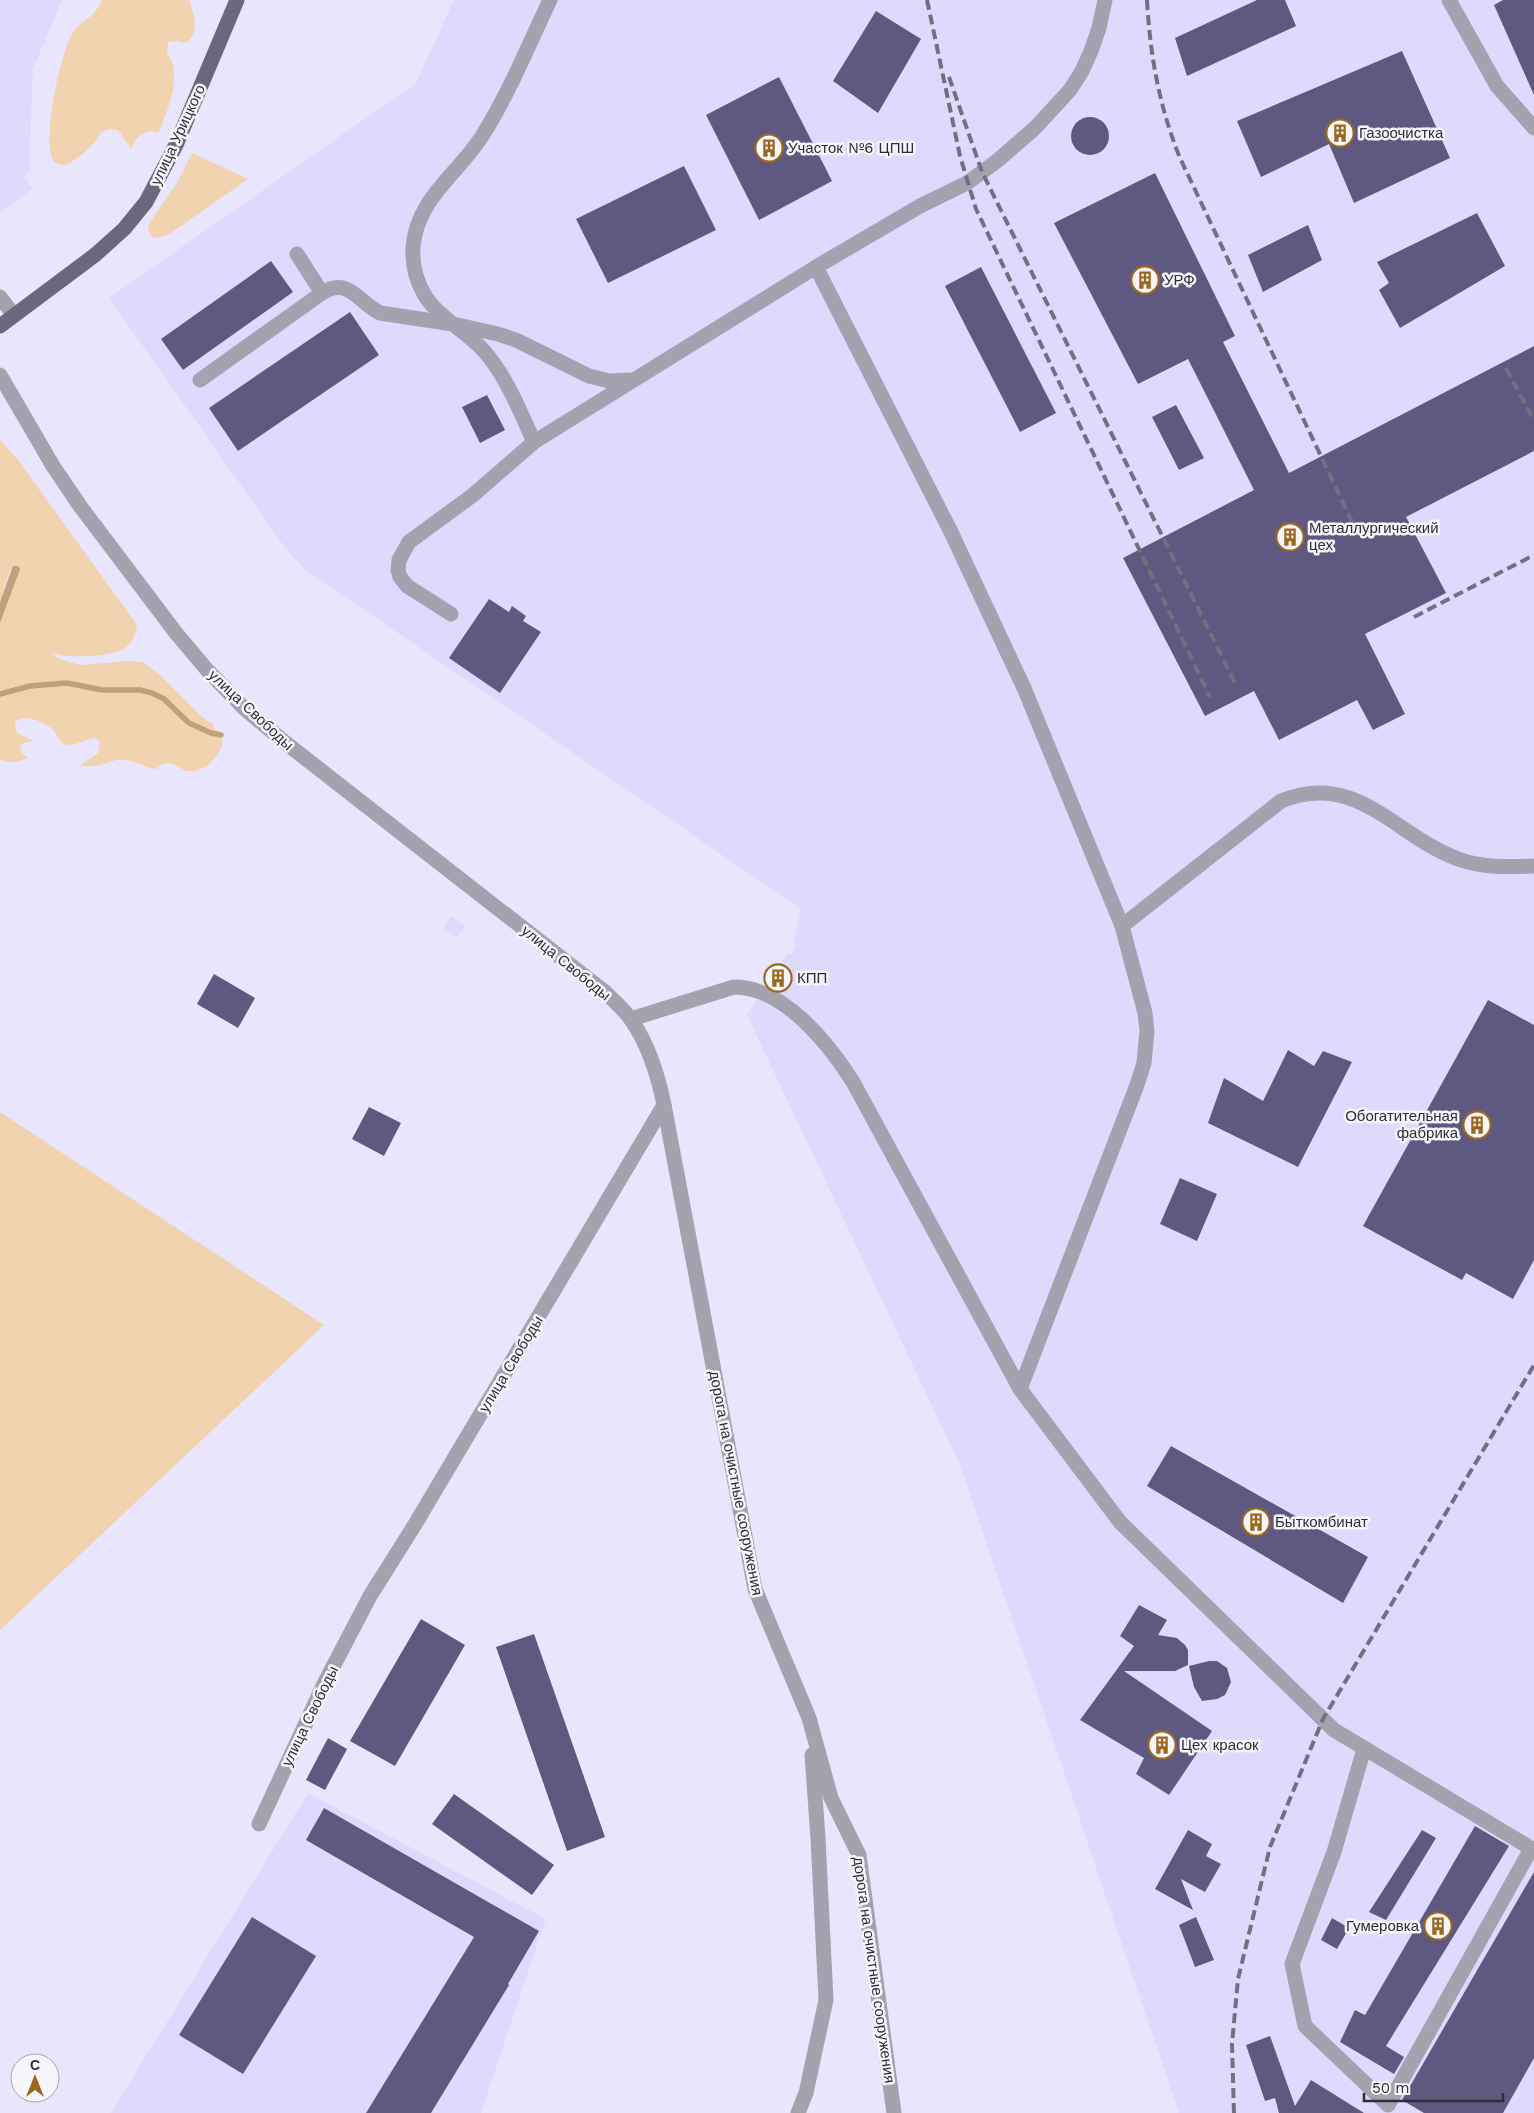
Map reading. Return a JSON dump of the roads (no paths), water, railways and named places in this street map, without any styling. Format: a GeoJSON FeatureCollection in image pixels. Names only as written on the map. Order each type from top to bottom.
{"type":"FeatureCollection","features":[{"type":"Feature","properties":{"kind":"main road","name":"улица Урицкого"},"geometry":{"type":"LineString","coordinates":[[0,326],[13,314],[95,255],[124,230],[146,202],[176,145],[237,0]]}},
{"type":"Feature","properties":{"kind":"street"},"geometry":{"type":"LineString","coordinates":[[534,442],[514,397],[485,353],[425,296],[419,283],[413,255],[416,227],[425,208],[483,135],[550,0]]}},
{"type":"Feature","properties":{"kind":"street"},"geometry":{"type":"LineString","coordinates":[[451,614],[407,586],[400,577],[398,570],[401,553],[409,542],[473,495],[534,442],[816,267],[920,206],[967,183],[1018,144],[1064,97],[1082,71],[1099,28],[1105,0]]}},
{"type":"Feature","properties":{"kind":"street"},"geometry":{"type":"LineString","coordinates":[[1449,0],[1497,86],[1534,128]]}},
{"type":"Feature","properties":{"kind":"street"},"geometry":{"type":"LineString","coordinates":[[297,254],[322,293]]}},
{"type":"Feature","properties":{"kind":"street"},"geometry":{"type":"LineString","coordinates":[[816,267],[951,532],[1021,680],[1122,926],[1145,1013],[1147,1044],[1144,1063],[1114,1149],[1020,1389]]}},
{"type":"Feature","properties":{"kind":"street"},"geometry":{"type":"LineString","coordinates":[[200,380],[322,293],[332,287],[339,286],[355,294],[370,308],[380,313],[453,324],[489,332],[516,340],[589,376],[609,382],[632,380]]}},
{"type":"Feature","properties":{"kind":"street"},"geometry":{"type":"LineString","coordinates":[[0,297],[13,314]]}},
{"type":"Feature","properties":{"kind":"street","name":"улица Свободы"},"geometry":{"type":"LineString","coordinates":[[0,375],[53,466],[80,506],[170,626],[214,678],[245,709],[287,744],[605,992],[631,1019],[652,1057],[664,1105],[414,1526],[370,1596],[325,1682],[259,1824]]}},
{"type":"Feature","properties":{"kind":"street"},"geometry":{"type":"LineString","coordinates":[[1122,926],[1281,801],[1307,793],[1339,794],[1354,799],[1373,808],[1436,848],[1456,858],[1479,866],[1534,866]]}},
{"type":"Feature","properties":{"kind":"street"},"geometry":{"type":"LineString","coordinates":[[631,1019],[734,986],[744,986],[775,1000],[805,1021],[822,1037],[839,1059],[853,1082],[1020,1389],[1120,1522],[1334,1730],[1533,1850],[1388,2105],[1305,2026],[1292,1964],[1334,1852],[1364,1749]]}},
{"type":"Feature","properties":{"kind":"street","name":"дорога на очистные сооружения"},"geometry":{"type":"LineString","coordinates":[[664,1105],[755,1590],[809,1718],[830,1798],[859,1855],[894,2113]]}},
{"type":"Feature","properties":{"kind":"street"},"geometry":{"type":"LineString","coordinates":[[798,2113],[806,2094],[826,2000],[818,1838],[809,1718]]}},
{"type":"Feature","properties":{"kind":"waterway"},"geometry":{"type":"LineString","coordinates":[[0,694],[30,686],[67,683],[102,690],[140,690],[164,699],[189,723],[211,733],[221,735]]}},
{"type":"Feature","properties":{"kind":"railway"},"geometry":{"type":"LineString","coordinates":[[927,0],[960,156],[976,209],[1210,697]]}},
{"type":"Feature","properties":{"kind":"railway"},"geometry":{"type":"LineString","coordinates":[[1147,0],[1150,41],[1161,100],[1180,158],[1353,524]]}},
{"type":"Feature","properties":{"kind":"railway"},"geometry":{"type":"LineString","coordinates":[[949,77],[982,172],[1235,683]]}},
{"type":"Feature","properties":{"kind":"railway"},"geometry":{"type":"LineString","coordinates":[[1506,368],[1534,421]]}},
{"type":"Feature","properties":{"kind":"railway"},"geometry":{"type":"LineString","coordinates":[[1414,617],[1534,555]]}},
{"type":"Feature","properties":{"kind":"railway"},"geometry":{"type":"LineString","coordinates":[[1234,2113],[1232,2044],[1238,1979],[1270,1847],[1323,1719],[1534,1365]]}},
{"type":"Feature","properties":{"kind":"place","name":"Газоочистка"},"geometry":{"type":"Point","coordinates":[1340,133]}},
{"type":"Feature","properties":{"kind":"place","name":"Участок №6 ЦПШ"},"geometry":{"type":"Point","coordinates":[769,148]}},
{"type":"Feature","properties":{"kind":"place","name":"УРФ"},"geometry":{"type":"Point","coordinates":[1145,280]}},
{"type":"Feature","properties":{"kind":"place","name":"Металлургический цех"},"geometry":{"type":"Point","coordinates":[1290,537]}},
{"type":"Feature","properties":{"kind":"place","name":"КПП"},"geometry":{"type":"Point","coordinates":[778,978]}},
{"type":"Feature","properties":{"kind":"place","name":"Обогатительная фабрика"},"geometry":{"type":"Point","coordinates":[1477,1125]}},
{"type":"Feature","properties":{"kind":"place","name":"Быткомбинат"},"geometry":{"type":"Point","coordinates":[1256,1522]}},
{"type":"Feature","properties":{"kind":"place","name":"Цех красок"},"geometry":{"type":"Point","coordinates":[1162,1745]}},
{"type":"Feature","properties":{"kind":"place","name":"Гумеровка"},"geometry":{"type":"Point","coordinates":[1438,1926]}}]}
